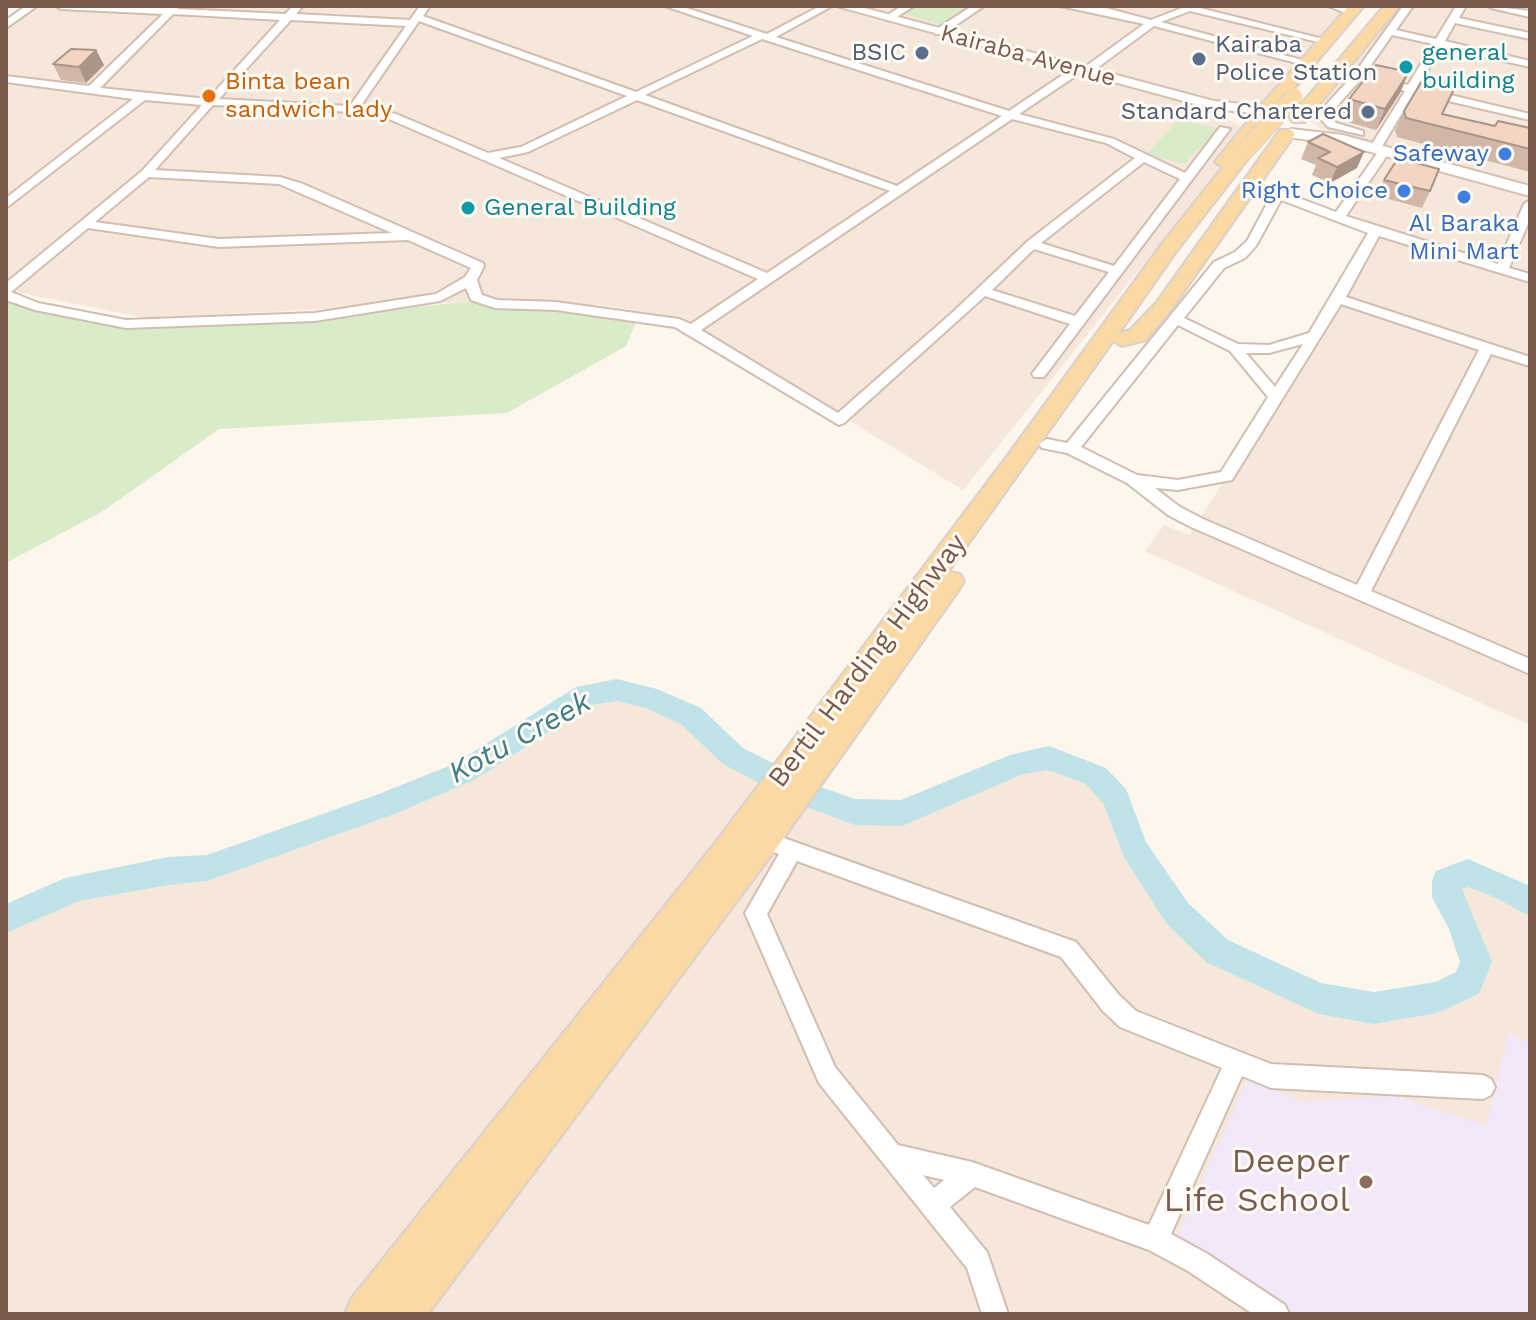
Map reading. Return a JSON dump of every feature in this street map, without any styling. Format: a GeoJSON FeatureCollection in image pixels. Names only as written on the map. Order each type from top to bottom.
{"type":"FeatureCollection","features":[{"type":"Feature","properties":{"kind":"main road","name":"Bertil Harding Highway"},"geometry":{"type":"LineString","coordinates":[[403,1314],[775,827],[796,777],[1121,330],[1228,189],[1380,6]]}},
{"type":"Feature","properties":{"kind":"main road"},"geometry":{"type":"LineString","coordinates":[[1359,8],[1258,117],[1122,297],[1111,317],[1121,330],[1138,335],[1163,307],[1294,126],[1392,6]]}},
{"type":"Feature","properties":{"kind":"main road","name":"Bertil Harding Highway"},"geometry":{"type":"LineString","coordinates":[[796,777],[1059,446],[1121,330],[1216,185],[1359,8]]}},
{"type":"Feature","properties":{"kind":"main road","name":"Bertil Harding Highway"},"geometry":{"type":"LineString","coordinates":[[366,1314],[775,827]]}},
{"type":"Feature","properties":{"kind":"street"},"geometry":{"type":"LineString","coordinates":[[61,6],[414,20],[636,95],[901,191]]}},
{"type":"Feature","properties":{"kind":"street"},"geometry":{"type":"LineString","coordinates":[[146,173],[280,181],[478,266],[470,280],[440,297],[315,317],[126,324],[35,306],[6,292],[146,173],[298,6]]}},
{"type":"Feature","properties":{"kind":"street"},"geometry":{"type":"LineString","coordinates":[[353,109],[425,6]]}},
{"type":"Feature","properties":{"kind":"street"},"geometry":{"type":"LineString","coordinates":[[670,6],[1011,115],[1110,141],[1186,178]]}},
{"type":"Feature","properties":{"kind":"street"},"geometry":{"type":"LineString","coordinates":[[486,157],[524,150],[827,6]]}},
{"type":"Feature","properties":{"kind":"street","name":"Kairaba Avenue"},"geometry":{"type":"LineString","coordinates":[[842,6],[1258,117]]}},
{"type":"Feature","properties":{"kind":"street"},"geometry":{"type":"LineString","coordinates":[[889,18],[909,6]]}},
{"type":"Feature","properties":{"kind":"street"},"geometry":{"type":"LineString","coordinates":[[939,32],[979,6]]}},
{"type":"Feature","properties":{"kind":"street"},"geometry":{"type":"LineString","coordinates":[[1065,6],[1110,9],[1308,63]]}},
{"type":"Feature","properties":{"kind":"street"},"geometry":{"type":"LineString","coordinates":[[1333,6],[1359,8]]}},
{"type":"Feature","properties":{"kind":"street"},"geometry":{"type":"LineString","coordinates":[[1359,133],[1332,125],[1323,115],[1358,76],[1408,6]]}},
{"type":"Feature","properties":{"kind":"street"},"geometry":{"type":"LineString","coordinates":[[1340,216],[1461,6]]}},
{"type":"Feature","properties":{"kind":"street"},"geometry":{"type":"LineString","coordinates":[[1494,6],[1530,14]]}},
{"type":"Feature","properties":{"kind":"street"},"geometry":{"type":"LineString","coordinates":[[693,329],[901,191],[957,149],[1153,22],[1194,7],[1326,41]]}},
{"type":"Feature","properties":{"kind":"street"},"geometry":{"type":"LineString","coordinates":[[91,91],[174,9]]}},
{"type":"Feature","properties":{"kind":"street"},"geometry":{"type":"LineString","coordinates":[[6,11],[28,10]]}},
{"type":"Feature","properties":{"kind":"street"},"geometry":{"type":"LineString","coordinates":[[6,25],[28,10]]}},
{"type":"Feature","properties":{"kind":"street"},"geometry":{"type":"LineString","coordinates":[[1453,20],[1530,36]]}},
{"type":"Feature","properties":{"kind":"street"},"geometry":{"type":"LineString","coordinates":[[1392,32],[1530,64]]}},
{"type":"Feature","properties":{"kind":"street"},"geometry":{"type":"LineString","coordinates":[[1358,76],[1530,117]]}},
{"type":"Feature","properties":{"kind":"street"},"geometry":{"type":"LineString","coordinates":[[6,79],[142,97],[353,109],[392,116],[767,278]]}},
{"type":"Feature","properties":{"kind":"street"},"geometry":{"type":"LineString","coordinates":[[6,204],[142,97]]}},
{"type":"Feature","properties":{"kind":"street"},"geometry":{"type":"LineString","coordinates":[[1294,126],[1285,111],[1258,117],[1268,132],[1294,126],[1530,191]]}},
{"type":"Feature","properties":{"kind":"street"},"geometry":{"type":"LineString","coordinates":[[1039,374],[1224,129]]}},
{"type":"Feature","properties":{"kind":"street"},"geometry":{"type":"LineString","coordinates":[[512,168],[524,150]]}},
{"type":"Feature","properties":{"kind":"street"},"geometry":{"type":"LineString","coordinates":[[470,280],[476,297],[495,304],[556,306],[665,319],[693,329],[731,358],[839,420],[1032,244],[1144,156]]}},
{"type":"Feature","properties":{"kind":"street"},"geometry":{"type":"LineString","coordinates":[[1250,185],[1375,231],[1530,278]]}},
{"type":"Feature","properties":{"kind":"street"},"geometry":{"type":"LineString","coordinates":[[1271,192],[1275,200],[1273,208],[1252,243],[1240,255],[1219,265],[1178,320],[1059,446],[1133,479],[1174,511],[1197,523],[1530,667]]}},
{"type":"Feature","properties":{"kind":"street"},"geometry":{"type":"LineString","coordinates":[[1502,270],[1530,204]]}},
{"type":"Feature","properties":{"kind":"street"},"geometry":{"type":"LineString","coordinates":[[86,224],[219,243],[413,236]]}},
{"type":"Feature","properties":{"kind":"street"},"geometry":{"type":"LineString","coordinates":[[1133,479],[1178,485],[1226,476],[1338,299],[1375,231]]}},
{"type":"Feature","properties":{"kind":"street"},"geometry":{"type":"LineString","coordinates":[[1032,244],[1115,270]]}},
{"type":"Feature","properties":{"kind":"street"},"geometry":{"type":"LineString","coordinates":[[983,291],[1079,322]]}},
{"type":"Feature","properties":{"kind":"street"},"geometry":{"type":"LineString","coordinates":[[1338,299],[1530,362]]}},
{"type":"Feature","properties":{"kind":"street"},"geometry":{"type":"LineString","coordinates":[[1178,320],[1235,348],[1276,397]]}},
{"type":"Feature","properties":{"kind":"street"},"geometry":{"type":"LineString","coordinates":[[1235,348],[1269,349],[1315,336]]}},
{"type":"Feature","properties":{"kind":"street"},"geometry":{"type":"LineString","coordinates":[[1361,594],[1488,347]]}},
{"type":"Feature","properties":{"kind":"street"},"geometry":{"type":"LineString","coordinates":[[995,1314],[978,1261],[827,1075],[756,913],[775,827],[1068,949],[1111,1003],[1128,1019],[1271,1076],[1483,1087]]}},
{"type":"Feature","properties":{"kind":"street"},"geometry":{"type":"LineString","coordinates":[[1155,1240],[1236,1063]]}},
{"type":"Feature","properties":{"kind":"street"},"geometry":{"type":"LineString","coordinates":[[891,1156],[972,1174],[1155,1240],[1197,1262],[1276,1314]]}},
{"type":"Feature","properties":{"kind":"street"},"geometry":{"type":"LineString","coordinates":[[932,1205],[972,1174]]}},
{"type":"Feature","properties":{"kind":"shaded area"},"geometry":{"type":"Polygon","coordinates":[[[38,6],[827,6],[1215,111],[1240,126],[1242,141],[963,490],[681,318],[601,305],[463,302],[145,318],[6,290],[6,28],[38,6]]]}},
{"type":"Feature","properties":{"kind":"shaded area"},"geometry":{"type":"Polygon","coordinates":[[[853,6],[1366,6],[1294,93],[1274,105],[1247,107],[853,6]]]}},
{"type":"Feature","properties":{"kind":"shaded area"},"geometry":{"type":"Polygon","coordinates":[[[1384,6],[1530,6],[1530,188],[1369,144],[1322,129],[1302,116],[1384,6]]]}},
{"type":"Feature","properties":{"kind":"shaded area"},"geometry":{"type":"Polygon","coordinates":[[[1382,156],[1530,196],[1530,725],[1145,551],[1164,525],[1189,535],[1331,317],[1383,231],[1346,210],[1382,156]]]}},
{"type":"Feature","properties":{"kind":"shaded area"},"geometry":{"type":"Polygon","coordinates":[[[617,690],[648,697],[691,716],[733,756],[808,795],[855,812],[902,813],[1020,763],[1049,758],[1096,776],[1116,798],[1134,848],[1177,913],[1217,951],[1319,998],[1374,1008],[1437,997],[1468,983],[1476,962],[1463,923],[1447,897],[1447,881],[1468,873],[1503,886],[1530,902],[1530,1314],[6,1314],[6,919],[76,888],[168,871],[207,868],[387,804],[464,772],[585,695],[617,690]]]}},
{"type":"Feature","properties":{"kind":"shaded area","name":"Deeper Life School"},"geometry":{"type":"Polygon","coordinates":[[[1508,1033],[1530,1043],[1530,1314],[1297,1314],[1176,1239],[1249,1075],[1300,1102],[1393,1096],[1486,1125],[1508,1033]]]}},
{"type":"Feature","properties":{"kind":"green space"},"geometry":{"type":"Polygon","coordinates":[[[918,6],[975,6],[946,26],[905,14],[918,6]]]}},
{"type":"Feature","properties":{"kind":"green space"},"geometry":{"type":"Polygon","coordinates":[[[1180,119],[1218,129],[1184,164],[1146,154],[1180,119]]]}},
{"type":"Feature","properties":{"kind":"green space"},"geometry":{"type":"Polygon","coordinates":[[[6,298],[126,324],[315,317],[463,302],[638,318],[626,346],[507,413],[219,429],[103,511],[6,563],[6,298]]]}},
{"type":"Feature","properties":{"kind":"building"},"geometry":{"type":"Polygon","coordinates":[[[71,49],[96,50],[79,67],[53,64],[71,49]]]}},
{"type":"Feature","properties":{"kind":"building"},"geometry":{"type":"Polygon","coordinates":[[[1376,65],[1409,72],[1385,109],[1349,99],[1376,65]]]}},
{"type":"Feature","properties":{"kind":"building"},"geometry":{"type":"Polygon","coordinates":[[[1423,79],[1456,85],[1442,114],[1495,126],[1498,121],[1530,128],[1530,149],[1406,118],[1404,111],[1423,79]]]}},
{"type":"Feature","properties":{"kind":"building"},"geometry":{"type":"Polygon","coordinates":[[[1323,134],[1364,152],[1337,167],[1318,158],[1330,152],[1308,142],[1323,134]]]}},
{"type":"Feature","properties":{"kind":"building"},"geometry":{"type":"Polygon","coordinates":[[[1398,158],[1439,169],[1430,191],[1384,180],[1398,158]]]}},
{"type":"Feature","properties":{"kind":"waterway","name":"Kotu Creek"},"geometry":{"type":"LineString","coordinates":[[6,919],[76,888],[168,871],[207,868],[387,804],[464,772],[585,695],[617,690],[648,697],[691,716],[733,756],[808,795],[855,812],[902,813],[1020,763],[1049,758],[1096,776],[1116,798],[1134,848],[1177,913],[1217,951],[1319,998],[1374,1008],[1437,997],[1468,983],[1476,962],[1463,923],[1447,897],[1447,881],[1468,873],[1503,886],[1530,902]]}},
{"type":"Feature","properties":{"kind":"place","name":"BSIC"},"geometry":{"type":"Point","coordinates":[922,53]}},
{"type":"Feature","properties":{"kind":"place","name":"Kairaba Police Station"},"geometry":{"type":"Point","coordinates":[1199,59]}},
{"type":"Feature","properties":{"kind":"place","name":"general building"},"geometry":{"type":"Point","coordinates":[1406,67]}},
{"type":"Feature","properties":{"kind":"place","name":"Binta bean sandwich lady"},"geometry":{"type":"Point","coordinates":[209,96]}},
{"type":"Feature","properties":{"kind":"place","name":"Standard Chartered"},"geometry":{"type":"Point","coordinates":[1368,112]}},
{"type":"Feature","properties":{"kind":"place","name":"Safeway"},"geometry":{"type":"Point","coordinates":[1505,154]}},
{"type":"Feature","properties":{"kind":"place","name":"Right Choice"},"geometry":{"type":"Point","coordinates":[1404,191]}},
{"type":"Feature","properties":{"kind":"place","name":"Al Baraka Mini Mart"},"geometry":{"type":"Point","coordinates":[1464,197]}},
{"type":"Feature","properties":{"kind":"place","name":"General Building"},"geometry":{"type":"Point","coordinates":[468,208]}},
{"type":"Feature","properties":{"kind":"place","name":"Deeper Life School"},"geometry":{"type":"Point","coordinates":[1366,1182]}}]}
